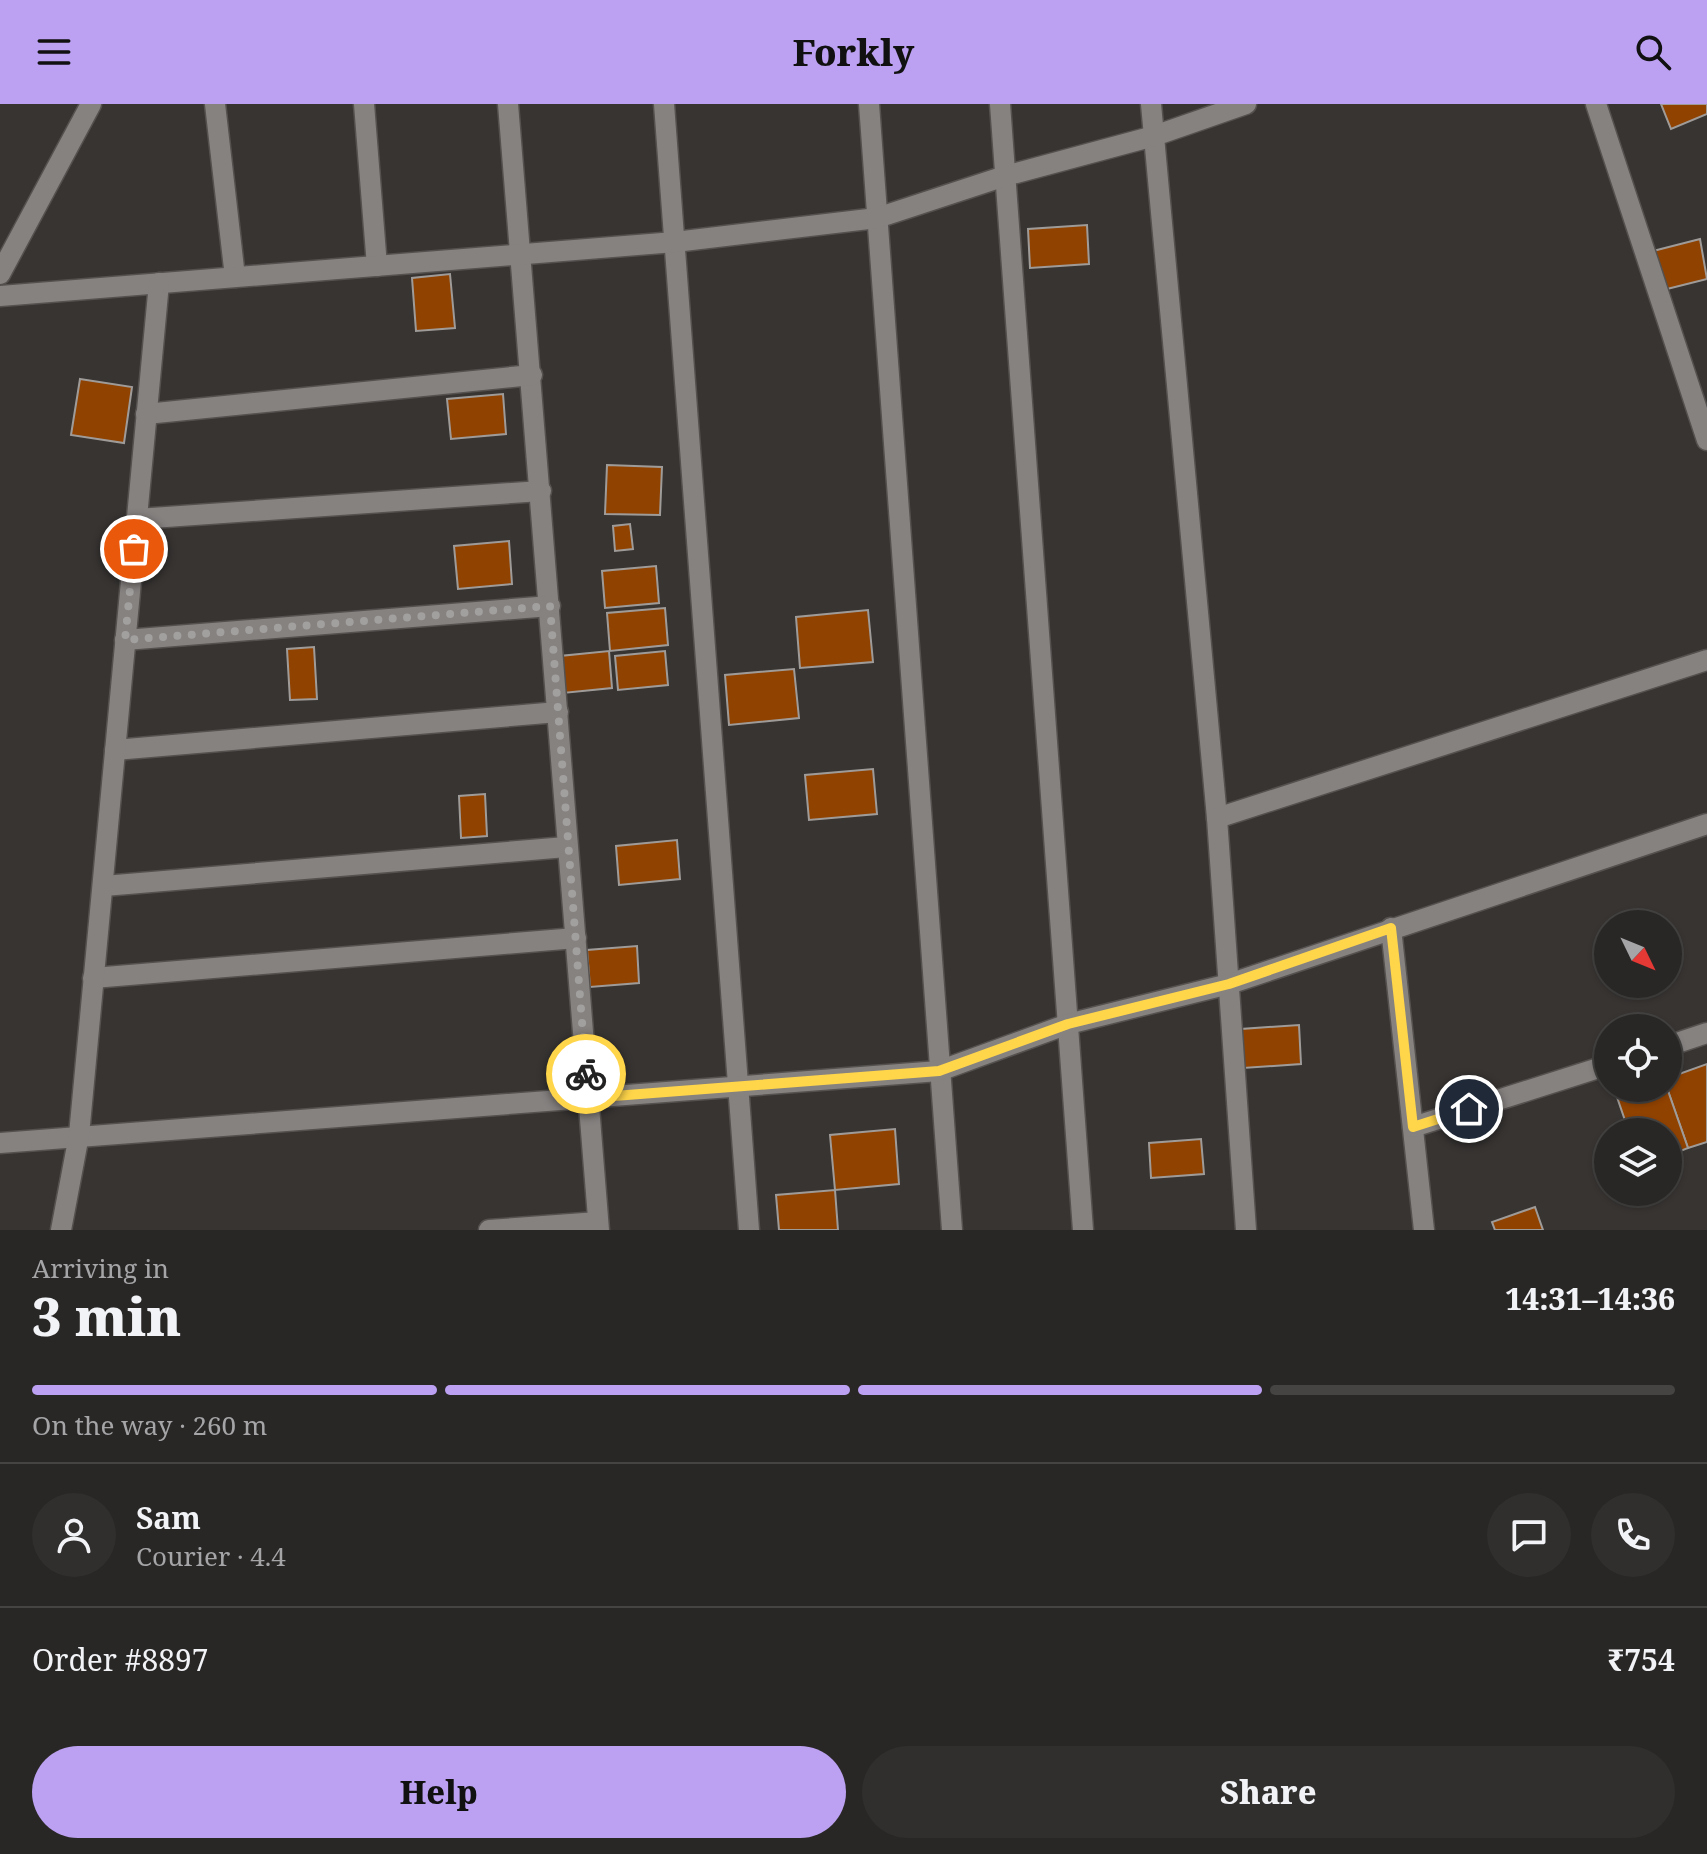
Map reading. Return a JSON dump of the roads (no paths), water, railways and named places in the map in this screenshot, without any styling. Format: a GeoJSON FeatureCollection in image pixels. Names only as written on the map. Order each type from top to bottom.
{"type":"FeatureCollection","features":[{"type":"Feature","properties":{"kind":"street"},"geometry":{"type":"LineString","coordinates":[[0,274],[91,104]]}},
{"type":"Feature","properties":{"kind":"street"},"geometry":{"type":"LineString","coordinates":[[215,104],[235,277]]}},
{"type":"Feature","properties":{"kind":"street"},"geometry":{"type":"LineString","coordinates":[[364,104],[377,266]]}},
{"type":"Feature","properties":{"kind":"street"},"geometry":{"type":"LineString","coordinates":[[489,1230],[598,1226],[508,104]]}},
{"type":"Feature","properties":{"kind":"street"},"geometry":{"type":"LineString","coordinates":[[664,104],[749,1230]]}},
{"type":"Feature","properties":{"kind":"street"},"geometry":{"type":"LineString","coordinates":[[869,104],[952,1230]]}},
{"type":"Feature","properties":{"kind":"street"},"geometry":{"type":"LineString","coordinates":[[1000,104],[1083,1230]]}},
{"type":"Feature","properties":{"kind":"street"},"geometry":{"type":"LineString","coordinates":[[1151,104],[1217,818],[1246,1230]]}},
{"type":"Feature","properties":{"kind":"street"},"geometry":{"type":"LineString","coordinates":[[0,296],[675,242],[877,218],[1005,176],[1154,136],[1246,104]]}},
{"type":"Feature","properties":{"kind":"street"},"geometry":{"type":"LineString","coordinates":[[1596,104],[1707,440]]}},
{"type":"Feature","properties":{"kind":"street"},"geometry":{"type":"LineString","coordinates":[[61,1230],[79,1135],[159,283]]}},
{"type":"Feature","properties":{"kind":"street"},"geometry":{"type":"LineString","coordinates":[[146,414],[532,375]]}},
{"type":"Feature","properties":{"kind":"street"},"geometry":{"type":"LineString","coordinates":[[137,519],[541,491]]}},
{"type":"Feature","properties":{"kind":"street"},"geometry":{"type":"LineString","coordinates":[[125,640],[550,606]]}},
{"type":"Feature","properties":{"kind":"street"},"geometry":{"type":"LineString","coordinates":[[1217,818],[1707,660]]}},
{"type":"Feature","properties":{"kind":"street"},"geometry":{"type":"LineString","coordinates":[[115,750],[558,712]]}},
{"type":"Feature","properties":{"kind":"street"},"geometry":{"type":"LineString","coordinates":[[0,1143],[737,1084],[939,1071],[1068,1024],[1229,984],[1707,824]]}},
{"type":"Feature","properties":{"kind":"street"},"geometry":{"type":"LineString","coordinates":[[104,886],[566,847]]}},
{"type":"Feature","properties":{"kind":"street"},"geometry":{"type":"LineString","coordinates":[[1391,928],[1424,1230]]}},
{"type":"Feature","properties":{"kind":"street"},"geometry":{"type":"LineString","coordinates":[[93,978],[576,938]]}},
{"type":"Feature","properties":{"kind":"street"},"geometry":{"type":"LineString","coordinates":[[1682,1041],[1707,1033]]}},
{"type":"Feature","properties":{"kind":"street"},"geometry":{"type":"LineString","coordinates":[[1413,1127],[1594,1069]]}}]}
